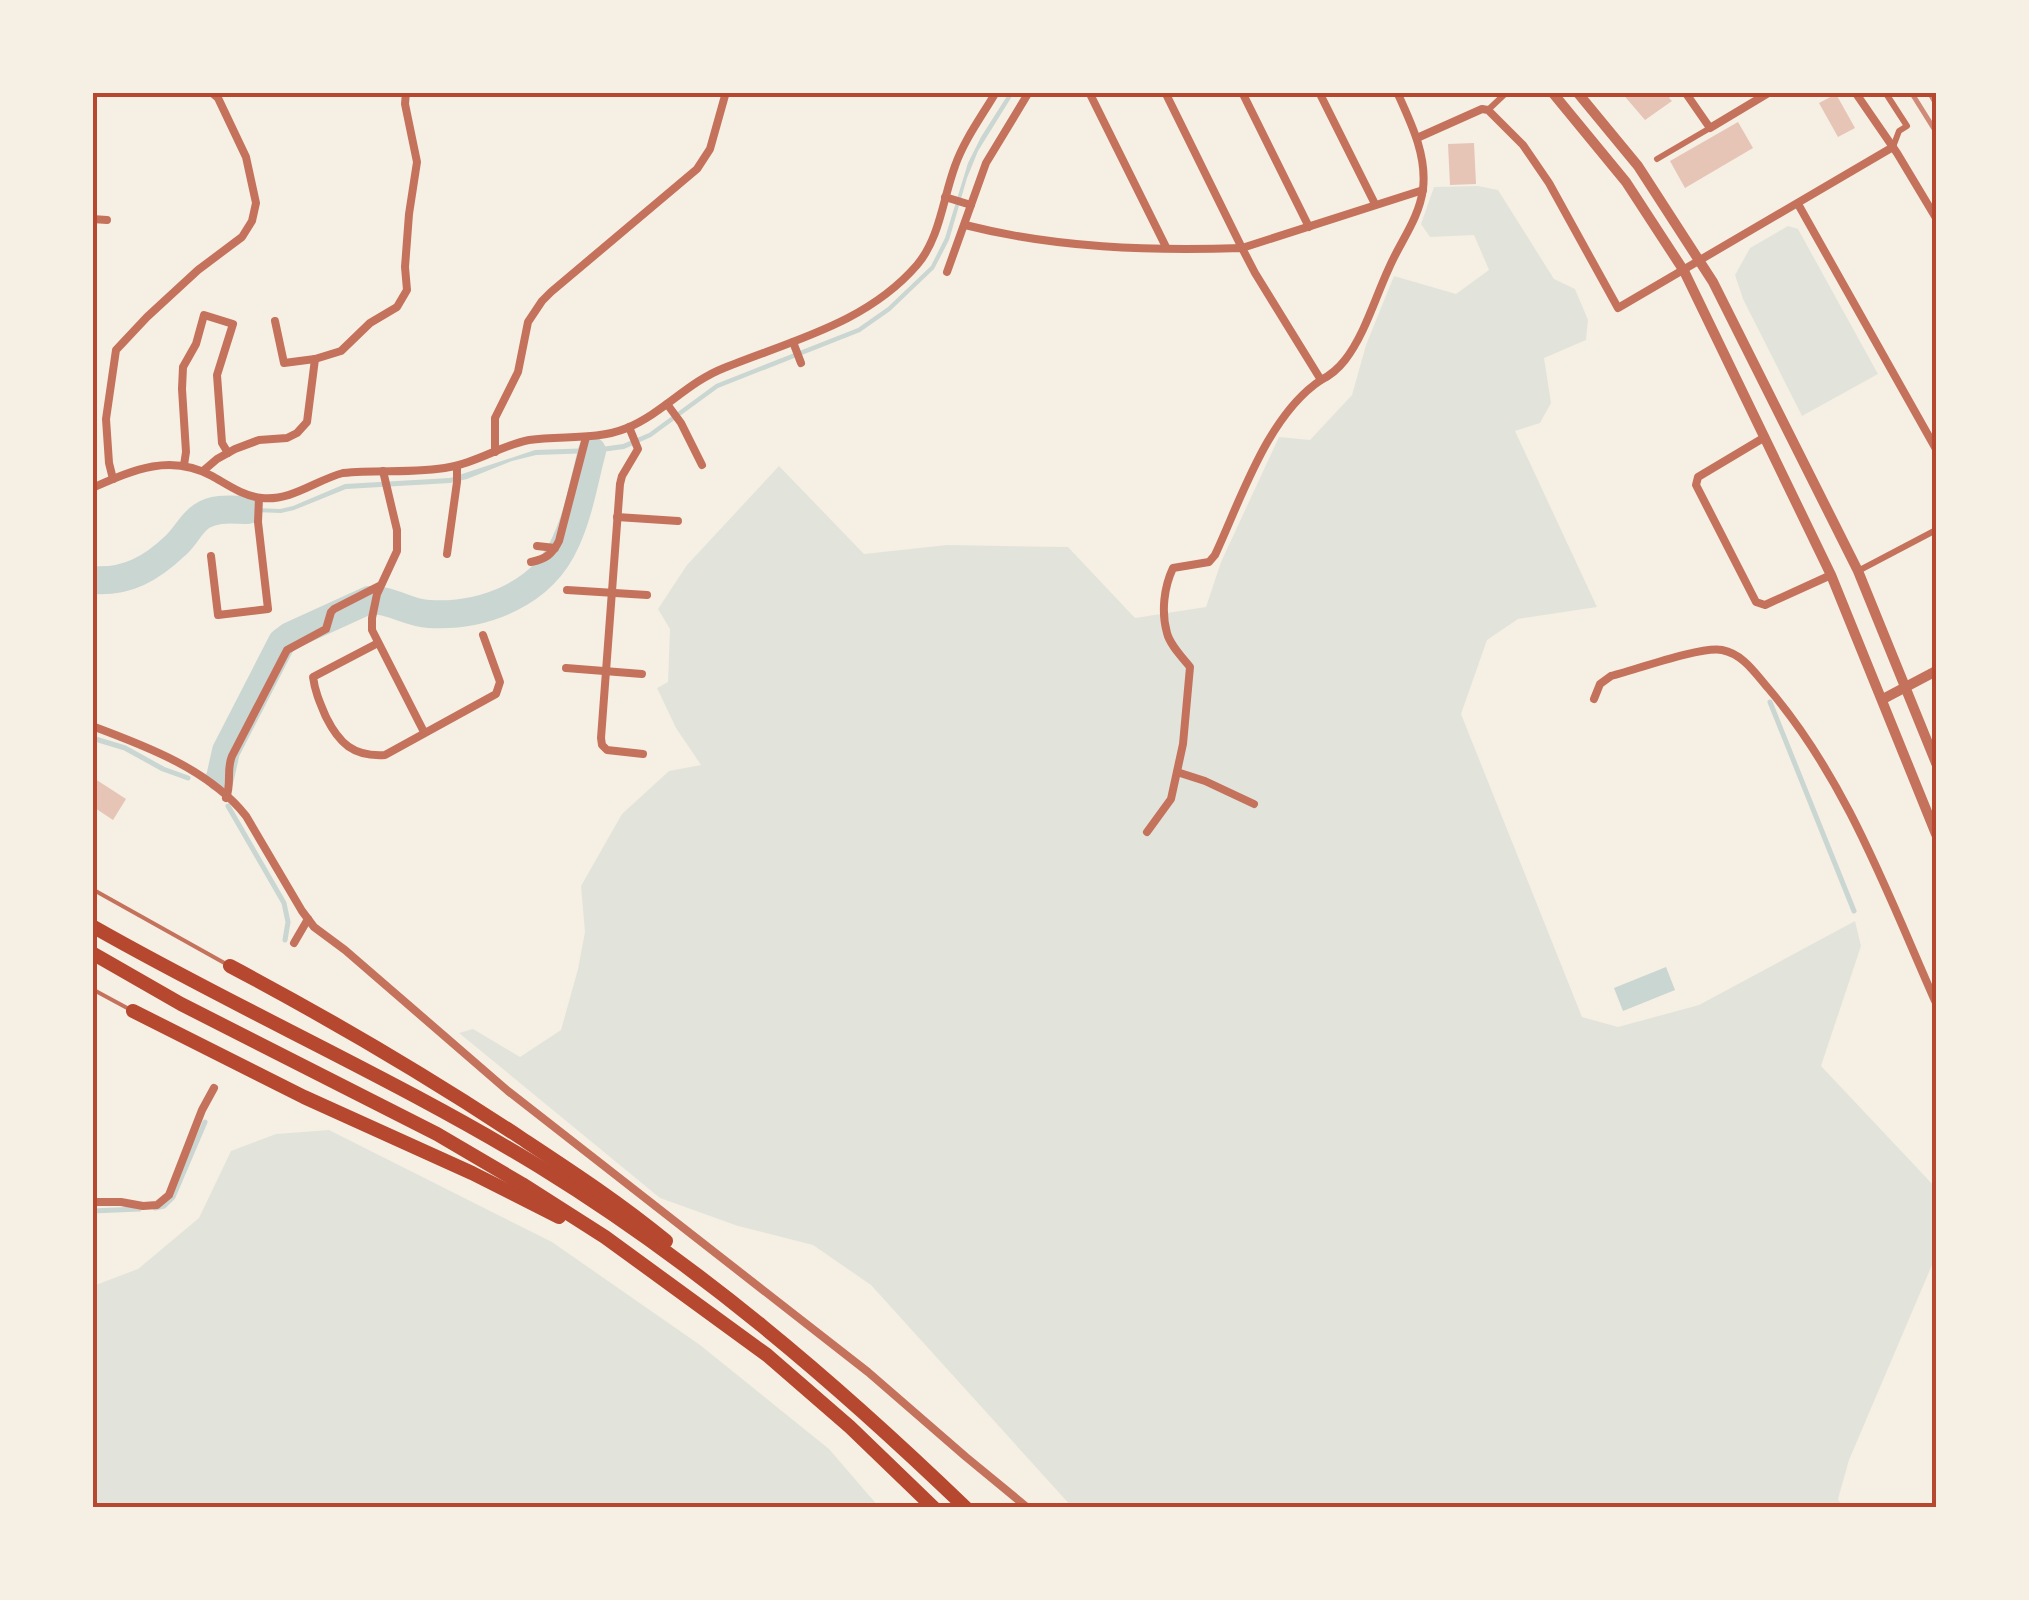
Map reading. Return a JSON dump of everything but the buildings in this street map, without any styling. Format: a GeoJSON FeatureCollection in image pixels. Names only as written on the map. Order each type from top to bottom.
{"type":"FeatureCollection","features":[{"type":"Feature","properties":{"kind":"highway"},"geometry":{"type":"LineString","coordinates":[[92,926],[449,1115],[539,1167],[654,1242],[764,1326]]}},
{"type":"Feature","properties":{"kind":"highway"},"geometry":{"type":"LineString","coordinates":[[92,954],[180,1004],[437,1134],[605,1238],[767,1355],[934,1508]]}},
{"type":"Feature","properties":{"kind":"highway"},"geometry":{"type":"LineString","coordinates":[[230,966],[415,1070],[587,1182],[673,1246],[885,1430],[966,1508]]}},
{"type":"Feature","properties":{"kind":"highway"},"geometry":{"type":"LineString","coordinates":[[133,1011],[304,1097],[605,1238]]}},
{"type":"Feature","properties":{"kind":"street"},"geometry":{"type":"LineString","coordinates":[[112,479],[106,419],[116,350],[198,270],[242,237],[252,221],[256,203],[246,156],[218,98],[211,92]]}},
{"type":"Feature","properties":{"kind":"street"},"geometry":{"type":"LineString","coordinates":[[274,321],[284,364],[342,351],[370,323],[397,308],[407,290],[405,267],[416,162],[406,92]]}},
{"type":"Feature","properties":{"kind":"street"},"geometry":{"type":"LineString","coordinates":[[495,452],[495,418],[518,372],[524,334],[534,311],[551,292],[697,169],[710,149],[726,92]]}},
{"type":"Feature","properties":{"kind":"street"},"geometry":{"type":"LineString","coordinates":[[258,506],[328,476],[427,470],[457,474],[495,452],[532,440],[585,441],[631,430],[711,374],[794,345],[852,318],[910,273],[930,246],[960,153],[996,92]]}},
{"type":"Feature","properties":{"kind":"street"},"geometry":{"type":"LineString","coordinates":[[947,272],[965,225],[966,204],[986,162],[1029,92]]}},
{"type":"Feature","properties":{"kind":"street"},"geometry":{"type":"LineString","coordinates":[[1089,92],[1166,248]]}},
{"type":"Feature","properties":{"kind":"street"},"geometry":{"type":"LineString","coordinates":[[1165,92],[1242,248],[1321,380]]}},
{"type":"Feature","properties":{"kind":"street"},"geometry":{"type":"LineString","coordinates":[[1242,92],[1309,227]]}},
{"type":"Feature","properties":{"kind":"street"},"geometry":{"type":"LineString","coordinates":[[1319,92],[1375,204]]}},
{"type":"Feature","properties":{"kind":"street"},"geometry":{"type":"LineString","coordinates":[[1147,832],[1172,799],[1183,744],[1190,667],[1167,636],[1167,580],[1173,568],[1209,562],[1214,556],[1282,420],[1314,385],[1332,374],[1355,343],[1418,209],[1423,190],[1424,170],[1417,138],[1397,92]]}},
{"type":"Feature","properties":{"kind":"street"},"geometry":{"type":"LineString","coordinates":[[1417,138],[1488,110],[1507,92]]}},
{"type":"Feature","properties":{"kind":"street"},"geometry":{"type":"LineString","coordinates":[[1552,92],[1626,182],[1684,271],[1831,575],[1936,834]]}},
{"type":"Feature","properties":{"kind":"street"},"geometry":{"type":"LineString","coordinates":[[1577,92],[1638,166],[1712,282],[1858,571],[1936,763]]}},
{"type":"Feature","properties":{"kind":"street"},"geometry":{"type":"LineString","coordinates":[[1686,92],[1710,128]]}},
{"type":"Feature","properties":{"kind":"street"},"geometry":{"type":"LineString","coordinates":[[1855,92],[1936,218]]}},
{"type":"Feature","properties":{"kind":"street"},"geometry":{"type":"LineString","coordinates":[[1488,110],[1523,145],[1549,182],[1618,308],[1893,147],[1899,131],[1906,126],[1885,92]]}},
{"type":"Feature","properties":{"kind":"street"},"geometry":{"type":"LineString","coordinates":[[1657,158],[1769,93]]}},
{"type":"Feature","properties":{"kind":"street"},"geometry":{"type":"LineString","coordinates":[[965,225],[1008,236],[1079,245],[1242,248],[1423,190]]}},
{"type":"Feature","properties":{"kind":"street"},"geometry":{"type":"LineString","coordinates":[[948,198],[966,204]]}},
{"type":"Feature","properties":{"kind":"street"},"geometry":{"type":"LineString","coordinates":[[1798,204],[1936,449]]}},
{"type":"Feature","properties":{"kind":"street"},"geometry":{"type":"LineString","coordinates":[[92,220],[107,220]]}},
{"type":"Feature","properties":{"kind":"street"},"geometry":{"type":"LineString","coordinates":[[184,466],[184,367],[204,315],[233,324],[217,375],[222,443],[228,453]]}},
{"type":"Feature","properties":{"kind":"street"},"geometry":{"type":"LineString","coordinates":[[794,345],[800,361]]}},
{"type":"Feature","properties":{"kind":"street"},"geometry":{"type":"LineString","coordinates":[[203,471],[216,459],[260,440],[287,438],[297,433],[306,422],[314,360]]}},
{"type":"Feature","properties":{"kind":"street"},"geometry":{"type":"LineString","coordinates":[[669,406],[700,462],[711,453]]}},
{"type":"Feature","properties":{"kind":"street"},"geometry":{"type":"LineString","coordinates":[[631,430],[638,446],[620,480],[602,745],[614,752],[643,754]]}},
{"type":"Feature","properties":{"kind":"street"},"geometry":{"type":"LineString","coordinates":[[1766,438],[1698,478],[1696,485],[1756,602],[1765,605],[1831,575]]}},
{"type":"Feature","properties":{"kind":"street"},"geometry":{"type":"LineString","coordinates":[[531,562],[545,559],[556,548],[585,441]]}},
{"type":"Feature","properties":{"kind":"street"},"geometry":{"type":"LineString","coordinates":[[92,488],[154,464],[203,471],[238,491],[258,506],[268,609],[218,615],[211,556]]}},
{"type":"Feature","properties":{"kind":"street"},"geometry":{"type":"LineString","coordinates":[[384,474],[397,530],[397,551],[378,590],[372,630],[424,732]]}},
{"type":"Feature","properties":{"kind":"street"},"geometry":{"type":"LineString","coordinates":[[457,474],[447,551],[461,550]]}},
{"type":"Feature","properties":{"kind":"street"},"geometry":{"type":"LineString","coordinates":[[617,518],[678,521]]}},
{"type":"Feature","properties":{"kind":"street"},"geometry":{"type":"LineString","coordinates":[[1858,571],[1936,530]]}},
{"type":"Feature","properties":{"kind":"street"},"geometry":{"type":"LineString","coordinates":[[537,546],[556,548]]}},
{"type":"Feature","properties":{"kind":"street"},"geometry":{"type":"LineString","coordinates":[[199,574],[213,571]]}},
{"type":"Feature","properties":{"kind":"street"},"geometry":{"type":"LineString","coordinates":[[228,799],[232,756],[284,655],[292,646],[324,631],[334,609],[378,590]]}},
{"type":"Feature","properties":{"kind":"street"},"geometry":{"type":"LineString","coordinates":[[567,590],[648,595]]}},
{"type":"Feature","properties":{"kind":"street"},"geometry":{"type":"LineString","coordinates":[[378,642],[313,677],[315,694],[336,737],[345,746],[363,753],[384,755],[496,694],[500,682],[483,636]]}},
{"type":"Feature","properties":{"kind":"street"},"geometry":{"type":"LineString","coordinates":[[1594,698],[1600,684],[1611,676],[1702,651],[1722,650],[1741,658],[1803,730],[1844,799],[1936,1003]]}},
{"type":"Feature","properties":{"kind":"street"},"geometry":{"type":"LineString","coordinates":[[566,668],[642,674]]}},
{"type":"Feature","properties":{"kind":"street"},"geometry":{"type":"LineString","coordinates":[[1883,700],[1936,671]]}},
{"type":"Feature","properties":{"kind":"street"},"geometry":{"type":"LineString","coordinates":[[92,726],[193,770],[228,799],[244,813],[308,919],[508,1091],[868,1372],[1028,1508]]}},
{"type":"Feature","properties":{"kind":"street"},"geometry":{"type":"LineString","coordinates":[[1177,772],[1254,804]]}},
{"type":"Feature","properties":{"kind":"street"},"geometry":{"type":"LineString","coordinates":[[294,943],[308,919]]}},
{"type":"Feature","properties":{"kind":"street"},"geometry":{"type":"LineString","coordinates":[[92,1202],[143,1206],[157,1204],[169,1195],[214,1088]]}},
{"type":"Feature","properties":{"kind":"lane"},"geometry":{"type":"LineString","coordinates":[[92,889],[230,966]]}},
{"type":"Feature","properties":{"kind":"lane"},"geometry":{"type":"LineString","coordinates":[[92,989],[133,1011]]}},
{"type":"Feature","properties":{"kind":"shaded area"},"geometry":{"type":"Polygon","coordinates":[[[1009,93],[1014,93],[978,151],[949,240],[934,269],[890,311],[860,332],[718,388],[651,437],[624,449],[536,455],[450,483],[346,489],[281,513],[226,511],[226,507],[280,509],[345,484],[450,478],[535,450],[623,444],[649,433],[716,384],[858,328],[888,307],[931,266],[945,238],[968,163],[1009,93]]]}},
{"type":"Feature","properties":{"kind":"shaded area"},"geometry":{"type":"Polygon","coordinates":[[[1478,186],[1498,190],[1554,279],[1575,289],[1588,320],[1586,340],[1544,358],[1551,403],[1540,423],[1515,431],[1597,607],[1518,619],[1487,640],[1461,714],[1582,1017],[1618,1027],[1699,1005],[1855,921],[1861,946],[1821,1066],[1936,1188],[1935,1258],[1849,1460],[1838,1499],[1843,1507],[1072,1507],[871,1285],[813,1245],[738,1226],[660,1198],[459,1033],[473,1029],[520,1057],[561,1030],[585,932],[581,886],[622,814],[669,771],[701,765],[676,728],[657,688],[668,682],[670,629],[658,609],[687,565],[779,466],[864,554],[947,545],[1068,547],[1135,618],[1206,607],[1221,562],[1279,437],[1310,440],[1352,395],[1366,345],[1394,276],[1456,294],[1489,270],[1474,235],[1430,237],[1421,224],[1434,187],[1478,186]]]}},
{"type":"Feature","properties":{"kind":"shaded area"},"geometry":{"type":"Polygon","coordinates":[[[1788,226],[1798,229],[1878,374],[1802,416],[1743,299],[1735,275],[1750,248],[1788,226]]]}},
{"type":"Feature","properties":{"kind":"shaded area"},"geometry":{"type":"Polygon","coordinates":[[[1666,967],[1675,990],[1623,1011],[1614,988],[1666,967]]]}},
{"type":"Feature","properties":{"kind":"shaded area"},"geometry":{"type":"Polygon","coordinates":[[[329,1130],[552,1242],[700,1345],[829,1449],[879,1507],[93,1507],[93,1286],[138,1269],[199,1218],[231,1151],[276,1134],[329,1130]]]}},
{"type":"Feature","properties":{"kind":"waterway"},"geometry":{"type":"LineString","coordinates":[[220,778],[226,751],[282,642],[369,600],[421,613],[450,614],[510,599],[543,575],[566,541],[592,451]]}},
{"type":"Feature","properties":{"kind":"waterway"},"geometry":{"type":"LineString","coordinates":[[92,580],[117,579],[148,567],[207,513],[248,510]]}},
{"type":"Feature","properties":{"kind":"waterway"},"geometry":{"type":"LineString","coordinates":[[1770,702],[1854,911]]}},
{"type":"Feature","properties":{"kind":"waterway"},"geometry":{"type":"LineString","coordinates":[[92,738],[125,748],[188,778]]}},
{"type":"Feature","properties":{"kind":"waterway"},"geometry":{"type":"LineString","coordinates":[[209,774],[221,766]]}},
{"type":"Feature","properties":{"kind":"waterway"},"geometry":{"type":"LineString","coordinates":[[228,806],[284,903],[288,922],[285,940]]}},
{"type":"Feature","properties":{"kind":"waterway"},"geometry":{"type":"LineString","coordinates":[[155,1208],[173,1197],[205,1122]]}},
{"type":"Feature","properties":{"kind":"waterway"},"geometry":{"type":"LineString","coordinates":[[92,1211],[139,1209]]}},
{"type":"Feature","properties":{"kind":"railway"},"geometry":{"type":"LineString","coordinates":[[1911,92],[1936,132]]}},
{"type":"Feature","properties":{"kind":"railway"},"geometry":{"type":"LineString","coordinates":[[1929,92],[1936,104]]}}]}
